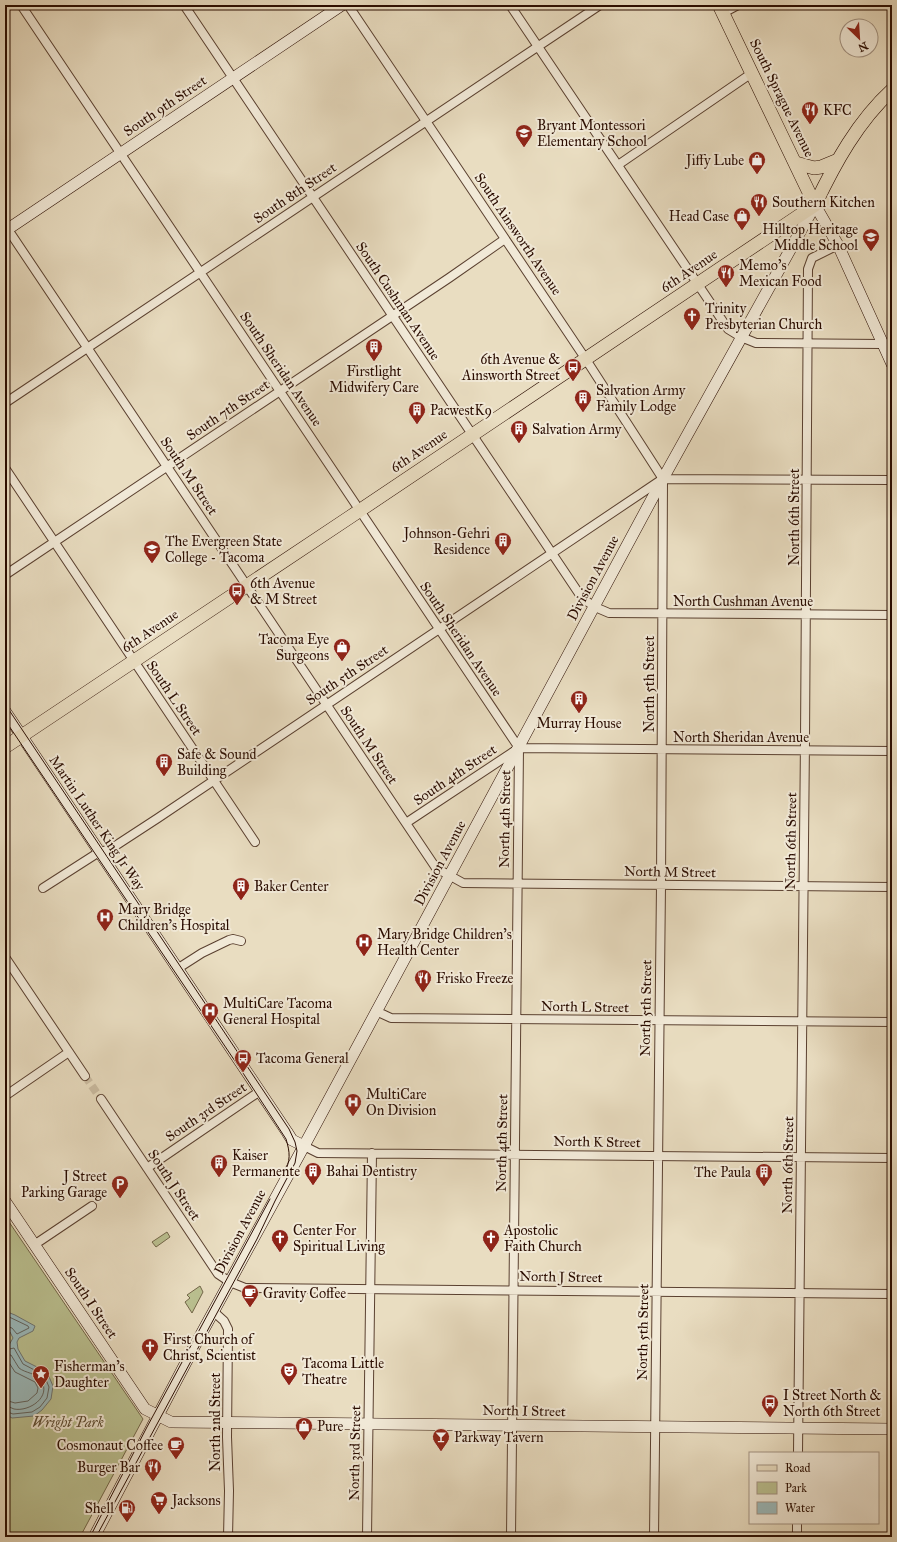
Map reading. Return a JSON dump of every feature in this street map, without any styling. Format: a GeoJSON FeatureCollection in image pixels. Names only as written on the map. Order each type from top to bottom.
{"type":"FeatureCollection","features":[{"type":"Feature","properties":{"kind":"main road","name":"South 9th Street"},"geometry":{"type":"LineString","coordinates":[[6,228],[120,154],[342,5]]}},
{"type":"Feature","properties":{"kind":"main road","name":"South Sprague Avenue"},"geometry":{"type":"LineString","coordinates":[[721,9],[815,204]]}},
{"type":"Feature","properties":{"kind":"main road","name":"6th Avenue"},"geometry":{"type":"LineString","coordinates":[[5,746],[247,586],[815,204],[838,160],[857,130],[892,90]]}},
{"type":"Feature","properties":{"kind":"main road"},"geometry":{"type":"LineString","coordinates":[[796,163],[814,168],[821,167],[838,160]]}},
{"type":"Feature","properties":{"kind":"main road"},"geometry":{"type":"LineString","coordinates":[[815,204],[838,245],[892,364]]}},
{"type":"Feature","properties":{"kind":"main road","name":"Division Avenue"},"geometry":{"type":"LineString","coordinates":[[94,1537],[663,479],[815,204]]}},
{"type":"Feature","properties":{"kind":"main road","name":"Martin Luther King Jr Way"},"geometry":{"type":"LineString","coordinates":[[5,711],[292,1140],[304,1146]]}},
{"type":"Feature","properties":{"kind":"main road","name":"South I Street"},"geometry":{"type":"LineString","coordinates":[[5,1201],[145,1409],[158,1416]]}},
{"type":"Feature","properties":{"kind":"main road","name":"North I Street"},"geometry":{"type":"LineString","coordinates":[[158,1416],[171,1422],[227,1423],[892,1429]]}},
{"type":"Feature","properties":{"kind":"street","name":"South Sheridan Avenue"},"geometry":{"type":"LineString","coordinates":[[21,5],[519,748]]}},
{"type":"Feature","properties":{"kind":"street","name":"South Cushman Avenue"},"geometry":{"type":"LineString","coordinates":[[184,5],[391,316],[582,598],[595,607]]}},
{"type":"Feature","properties":{"kind":"street","name":"South Ainsworth Avenue"},"geometry":{"type":"LineString","coordinates":[[348,5],[585,358],[663,479]]}},
{"type":"Feature","properties":{"kind":"street"},"geometry":{"type":"LineString","coordinates":[[510,5],[728,329],[741,337],[756,343],[882,344]]}},
{"type":"Feature","properties":{"kind":"street","name":"South 8th Street"},"geometry":{"type":"LineString","coordinates":[[5,403],[600,5]]}},
{"type":"Feature","properties":{"kind":"street"},"geometry":{"type":"LineString","coordinates":[[721,9],[738,5]]}},
{"type":"Feature","properties":{"kind":"street"},"geometry":{"type":"LineString","coordinates":[[618,165],[752,73]]}},
{"type":"Feature","properties":{"kind":"street","name":"South M Street"},"geometry":{"type":"LineString","coordinates":[[6,228],[436,868],[450,876]]}},
{"type":"Feature","properties":{"kind":"street","name":"South 7th Street"},"geometry":{"type":"LineString","coordinates":[[5,575],[505,239]]}},
{"type":"Feature","properties":{"kind":"street","name":"North 6th Street"},"geometry":{"type":"LineString","coordinates":[[798,1452],[804,886],[808,269],[812,258],[838,245]]}},
{"type":"Feature","properties":{"kind":"street","name":"South L Street"},"geometry":{"type":"LineString","coordinates":[[5,468],[255,842]]}},
{"type":"Feature","properties":{"kind":"street"},"geometry":{"type":"LineString","coordinates":[[663,479],[892,480]]}},
{"type":"Feature","properties":{"kind":"street","name":"South 5th Street"},"geometry":{"type":"LineString","coordinates":[[43,888],[100,853],[112,848],[286,734],[326,705],[663,479]]}},
{"type":"Feature","properties":{"kind":"street","name":"North 5th Street"},"geometry":{"type":"LineString","coordinates":[[654,1537],[661,885],[663,479]]}},
{"type":"Feature","properties":{"kind":"street","name":"North Cushman Avenue"},"geometry":{"type":"LineString","coordinates":[[595,607],[609,613],[892,616]]}},
{"type":"Feature","properties":{"kind":"street","name":"North Sheridan Avenue"},"geometry":{"type":"LineString","coordinates":[[519,748],[892,751]]}},
{"type":"Feature","properties":{"kind":"street","name":"South 4th Street"},"geometry":{"type":"LineString","coordinates":[[406,823],[519,748]]}},
{"type":"Feature","properties":{"kind":"street","name":"North 4th Street"},"geometry":{"type":"LineString","coordinates":[[511,1537],[519,748]]}},
{"type":"Feature","properties":{"kind":"street","name":"North M Street"},"geometry":{"type":"LineString","coordinates":[[450,876],[464,883],[892,887]]}},
{"type":"Feature","properties":{"kind":"street"},"geometry":{"type":"LineString","coordinates":[[177,968],[202,953],[229,940],[237,939],[241,941]]}},
{"type":"Feature","properties":{"kind":"street"},"geometry":{"type":"LineString","coordinates":[[5,957],[85,1076]]}},
{"type":"Feature","properties":{"kind":"street","name":"North L Street"},"geometry":{"type":"LineString","coordinates":[[376,1011],[391,1018],[892,1022]]}},
{"type":"Feature","properties":{"kind":"street"},"geometry":{"type":"LineString","coordinates":[[5,1096],[69,1052]]}},
{"type":"Feature","properties":{"kind":"street","name":"South 3rd Street"},"geometry":{"type":"LineString","coordinates":[[147,1168],[260,1091]]}},
{"type":"Feature","properties":{"kind":"street","name":"South J Street"},"geometry":{"type":"LineString","coordinates":[[100,1099],[218,1274],[230,1282]]}},
{"type":"Feature","properties":{"kind":"street","name":"North K Street"},"geometry":{"type":"LineString","coordinates":[[304,1146],[318,1153],[892,1158]]}},
{"type":"Feature","properties":{"kind":"street","name":"North 3rd Street"},"geometry":{"type":"LineString","coordinates":[[367,1537],[372,1153]]}},
{"type":"Feature","properties":{"kind":"street"},"geometry":{"type":"LineString","coordinates":[[34,1245],[92,1206]]}},
{"type":"Feature","properties":{"kind":"street","name":"North J Street"},"geometry":{"type":"LineString","coordinates":[[230,1282],[245,1288],[892,1294]]}},
{"type":"Feature","properties":{"kind":"street","name":"North 2nd Street"},"geometry":{"type":"LineString","coordinates":[[214,1312],[224,1321],[228,1329],[228,1537]]}},
{"type":"Feature","properties":{"kind":"street"},"geometry":{"type":"LineString","coordinates":[[797,1524],[797,1537]]}},
{"type":"Feature","properties":{"kind":"green space","name":"Wright Park"},"geometry":{"type":"Polygon","coordinates":[[[5,1216],[143,1419],[80,1537],[5,1537],[5,1216]]]}},
{"type":"Feature","properties":{"kind":"green space"},"geometry":{"type":"Polygon","coordinates":[[[167,1232],[170,1237],[156,1247],[152,1242],[167,1232]]]}},
{"type":"Feature","properties":{"kind":"green space"},"geometry":{"type":"Polygon","coordinates":[[[200,1286],[203,1292],[192,1313],[185,1302],[190,1298],[187,1295],[200,1286]]]}},
{"type":"Feature","properties":{"kind":"water"},"geometry":{"type":"Polygon","coordinates":[[[5,1311],[35,1326],[33,1331],[19,1338],[17,1342],[18,1349],[25,1361],[47,1372],[53,1386],[51,1399],[42,1410],[34,1416],[12,1418],[5,1414],[5,1346],[9,1345],[13,1338],[10,1332],[5,1329],[5,1311]]]}},
{"type":"Feature","properties":{"kind":"tunnel"},"geometry":{"type":"LineString","coordinates":[[85,1076],[101,1099]]}},
{"type":"Feature","properties":{"kind":"tram line"},"geometry":{"type":"LineString","coordinates":[[5,704],[289,1129],[297,1151],[295,1163],[257,1239],[96,1537]]}},
{"type":"Feature","properties":{"kind":"tram line"},"geometry":{"type":"LineString","coordinates":[[5,720],[286,1139],[289,1156],[288,1164],[284,1173]]}},
{"type":"Feature","properties":{"kind":"tram line"},"geometry":{"type":"LineString","coordinates":[[90,1537],[147,1427],[270,1199]]}},
{"type":"Feature","properties":{"kind":"place","name":"KFC"},"geometry":{"type":"Point","coordinates":[810,125]}},
{"type":"Feature","properties":{"kind":"place","name":"Bryant Montessori Elementary School"},"geometry":{"type":"Point","coordinates":[524,148]}},
{"type":"Feature","properties":{"kind":"place","name":"Jiffy Lube"},"geometry":{"type":"Point","coordinates":[757,175]}},
{"type":"Feature","properties":{"kind":"place","name":"Southern Kitchen"},"geometry":{"type":"Point","coordinates":[759,217]}},
{"type":"Feature","properties":{"kind":"place","name":"Head Case"},"geometry":{"type":"Point","coordinates":[742,231]}},
{"type":"Feature","properties":{"kind":"place","name":"Hilltop Heritage Middle School"},"geometry":{"type":"Point","coordinates":[871,252]}},
{"type":"Feature","properties":{"kind":"place","name":"Memo's Mexican Food"},"geometry":{"type":"Point","coordinates":[726,288]}},
{"type":"Feature","properties":{"kind":"place","name":"Trinity Presbyterian Church"},"geometry":{"type":"Point","coordinates":[692,331]}},
{"type":"Feature","properties":{"kind":"place","name":"Firstlight Midwifery Care"},"geometry":{"type":"Point","coordinates":[374,362]}},
{"type":"Feature","properties":{"kind":"place","name":"6th Avenue & Ainsworth Street"},"geometry":{"type":"Point","coordinates":[573,382]}},
{"type":"Feature","properties":{"kind":"place","name":"Salvation Army Family Lodge"},"geometry":{"type":"Point","coordinates":[583,413]}},
{"type":"Feature","properties":{"kind":"place","name":"PacwestK9"},"geometry":{"type":"Point","coordinates":[417,425]}},
{"type":"Feature","properties":{"kind":"place","name":"Salvation Army"},"geometry":{"type":"Point","coordinates":[519,444]}},
{"type":"Feature","properties":{"kind":"place","name":"Johnson-Gehri Residence"},"geometry":{"type":"Point","coordinates":[503,556]}},
{"type":"Feature","properties":{"kind":"place","name":"The Evergreen State College - Tacoma"},"geometry":{"type":"Point","coordinates":[152,564]}},
{"type":"Feature","properties":{"kind":"place","name":"6th Avenue & M Street"},"geometry":{"type":"Point","coordinates":[237,606]}},
{"type":"Feature","properties":{"kind":"place","name":"Tacoma Eye Surgeons"},"geometry":{"type":"Point","coordinates":[342,662]}},
{"type":"Feature","properties":{"kind":"place","name":"Murray House"},"geometry":{"type":"Point","coordinates":[579,714]}},
{"type":"Feature","properties":{"kind":"place","name":"Safe & Sound Building"},"geometry":{"type":"Point","coordinates":[164,777]}},
{"type":"Feature","properties":{"kind":"place","name":"Baker Center"},"geometry":{"type":"Point","coordinates":[241,901]}},
{"type":"Feature","properties":{"kind":"place","name":"Mary Bridge Children's Hospital"},"geometry":{"type":"Point","coordinates":[105,932]}},
{"type":"Feature","properties":{"kind":"place","name":"Mary Bridge Children's Health Center"},"geometry":{"type":"Point","coordinates":[364,957]}},
{"type":"Feature","properties":{"kind":"place","name":"Frisko Freeze"},"geometry":{"type":"Point","coordinates":[423,993]}},
{"type":"Feature","properties":{"kind":"place","name":"MultiCare Tacoma General Hospital"},"geometry":{"type":"Point","coordinates":[210,1026]}},
{"type":"Feature","properties":{"kind":"place","name":"Tacoma General"},"geometry":{"type":"Point","coordinates":[243,1073]}},
{"type":"Feature","properties":{"kind":"place","name":"MultiCare On Division"},"geometry":{"type":"Point","coordinates":[353,1117]}},
{"type":"Feature","properties":{"kind":"place","name":"Kaiser Permanente"},"geometry":{"type":"Point","coordinates":[219,1178]}},
{"type":"Feature","properties":{"kind":"place","name":"Bahai Dentistry"},"geometry":{"type":"Point","coordinates":[313,1186]}},
{"type":"Feature","properties":{"kind":"place","name":"The Paula"},"geometry":{"type":"Point","coordinates":[764,1187]}},
{"type":"Feature","properties":{"kind":"place","name":"J Street Parking Garage"},"geometry":{"type":"Point","coordinates":[120,1199]}},
{"type":"Feature","properties":{"kind":"place","name":"Center For Spiritual Living"},"geometry":{"type":"Point","coordinates":[280,1253]}},
{"type":"Feature","properties":{"kind":"place","name":"Apostolic Faith Church"},"geometry":{"type":"Point","coordinates":[491,1253]}},
{"type":"Feature","properties":{"kind":"place","name":"Gravity Coffee"},"geometry":{"type":"Point","coordinates":[250,1308]}},
{"type":"Feature","properties":{"kind":"place","name":"First Church of Christ, Scientist"},"geometry":{"type":"Point","coordinates":[150,1362]}},
{"type":"Feature","properties":{"kind":"place","name":"Tacoma Little Theatre"},"geometry":{"type":"Point","coordinates":[289,1386]}},
{"type":"Feature","properties":{"kind":"place","name":"Fisherman’s Daughter"},"geometry":{"type":"Point","coordinates":[41,1389]}},
{"type":"Feature","properties":{"kind":"place","name":"I Street North & North 6th Street"},"geometry":{"type":"Point","coordinates":[770,1418]}},
{"type":"Feature","properties":{"kind":"place","name":"Pure"},"geometry":{"type":"Point","coordinates":[304,1441]}},
{"type":"Feature","properties":{"kind":"place","name":"Parkway Tavern"},"geometry":{"type":"Point","coordinates":[441,1452]}},
{"type":"Feature","properties":{"kind":"place","name":"Cosmonaut Coffee"},"geometry":{"type":"Point","coordinates":[176,1460]}},
{"type":"Feature","properties":{"kind":"place","name":"Burger Bar"},"geometry":{"type":"Point","coordinates":[153,1482]}},
{"type":"Feature","properties":{"kind":"place","name":"Jacksons"},"geometry":{"type":"Point","coordinates":[159,1515]}},
{"type":"Feature","properties":{"kind":"place","name":"Shell"},"geometry":{"type":"Point","coordinates":[127,1523]}}]}
